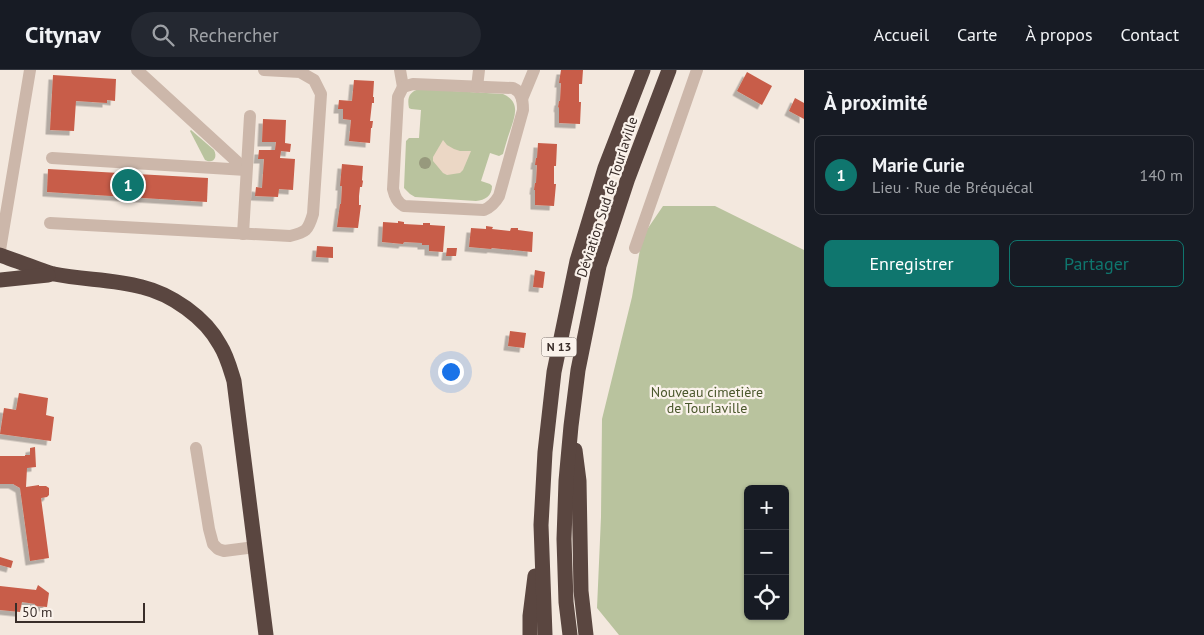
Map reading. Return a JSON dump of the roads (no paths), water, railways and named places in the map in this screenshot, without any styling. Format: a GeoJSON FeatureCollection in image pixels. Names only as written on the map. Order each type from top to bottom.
{"type":"FeatureCollection","features":[{"type":"Feature","properties":{"kind":"highway","name":"Déviation Sud de Tourlaville"},"geometry":{"type":"LineString","coordinates":[[545,635],[541,525],[545,452],[554,372],[577,261],[605,168],[643,70]]}},
{"type":"Feature","properties":{"kind":"highway","name":"Déviation Sud de Tourlaville"},"geometry":{"type":"LineString","coordinates":[[570,635],[566,602],[564,539],[566,480],[578,370],[599,266],[628,178],[669,70]]}},
{"type":"Feature","properties":{"kind":"highway"},"geometry":{"type":"LineString","coordinates":[[0,255],[52,274],[142,287],[161,293],[193,313],[220,343],[229,362],[234,380],[266,635]]}},
{"type":"Feature","properties":{"kind":"highway"},"geometry":{"type":"LineString","coordinates":[[0,280],[52,274]]}},
{"type":"Feature","properties":{"kind":"highway"},"geometry":{"type":"LineString","coordinates":[[571,426],[579,481],[581,591],[586,635]]}},
{"type":"Feature","properties":{"kind":"highway"},"geometry":{"type":"LineString","coordinates":[[530,635],[530,616],[541,525]]}},
{"type":"Feature","properties":{"kind":"street"},"geometry":{"type":"LineString","coordinates":[[0,250],[30,70]]}},
{"type":"Feature","properties":{"kind":"street"},"geometry":{"type":"LineString","coordinates":[[136,70],[246,170]]}},
{"type":"Feature","properties":{"kind":"street"},"geometry":{"type":"LineString","coordinates":[[50,223],[290,236],[306,230],[313,214],[321,94],[314,80],[300,72],[264,70]]}},
{"type":"Feature","properties":{"kind":"street"},"geometry":{"type":"LineString","coordinates":[[400,70],[403,87],[398,97],[393,189],[396,199],[404,206],[484,210],[493,205],[498,196],[524,110],[519,92],[513,88],[413,84],[403,87]]}},
{"type":"Feature","properties":{"kind":"street"},"geometry":{"type":"LineString","coordinates":[[477,87],[479,70]]}},
{"type":"Feature","properties":{"kind":"street"},"geometry":{"type":"LineString","coordinates":[[522,99],[534,70]]}},
{"type":"Feature","properties":{"kind":"street"},"geometry":{"type":"LineString","coordinates":[[635,248],[697,70]]}},
{"type":"Feature","properties":{"kind":"street"},"geometry":{"type":"LineString","coordinates":[[243,234],[250,116]]}},
{"type":"Feature","properties":{"kind":"street"},"geometry":{"type":"LineString","coordinates":[[52,158],[246,170]]}},
{"type":"Feature","properties":{"kind":"street"},"geometry":{"type":"LineString","coordinates":[[196,448],[213,544],[218,549],[224,551],[255,547]]}},
{"type":"Feature","properties":{"kind":"place","name":"Marie Curie"},"geometry":{"type":"Point","coordinates":[128,185]}},
{"type":"Feature","properties":{"kind":"park label","name":"Nouveau cimetière de Tourlaville"},"geometry":{"type":"Point","coordinates":[707,400]}}]}
